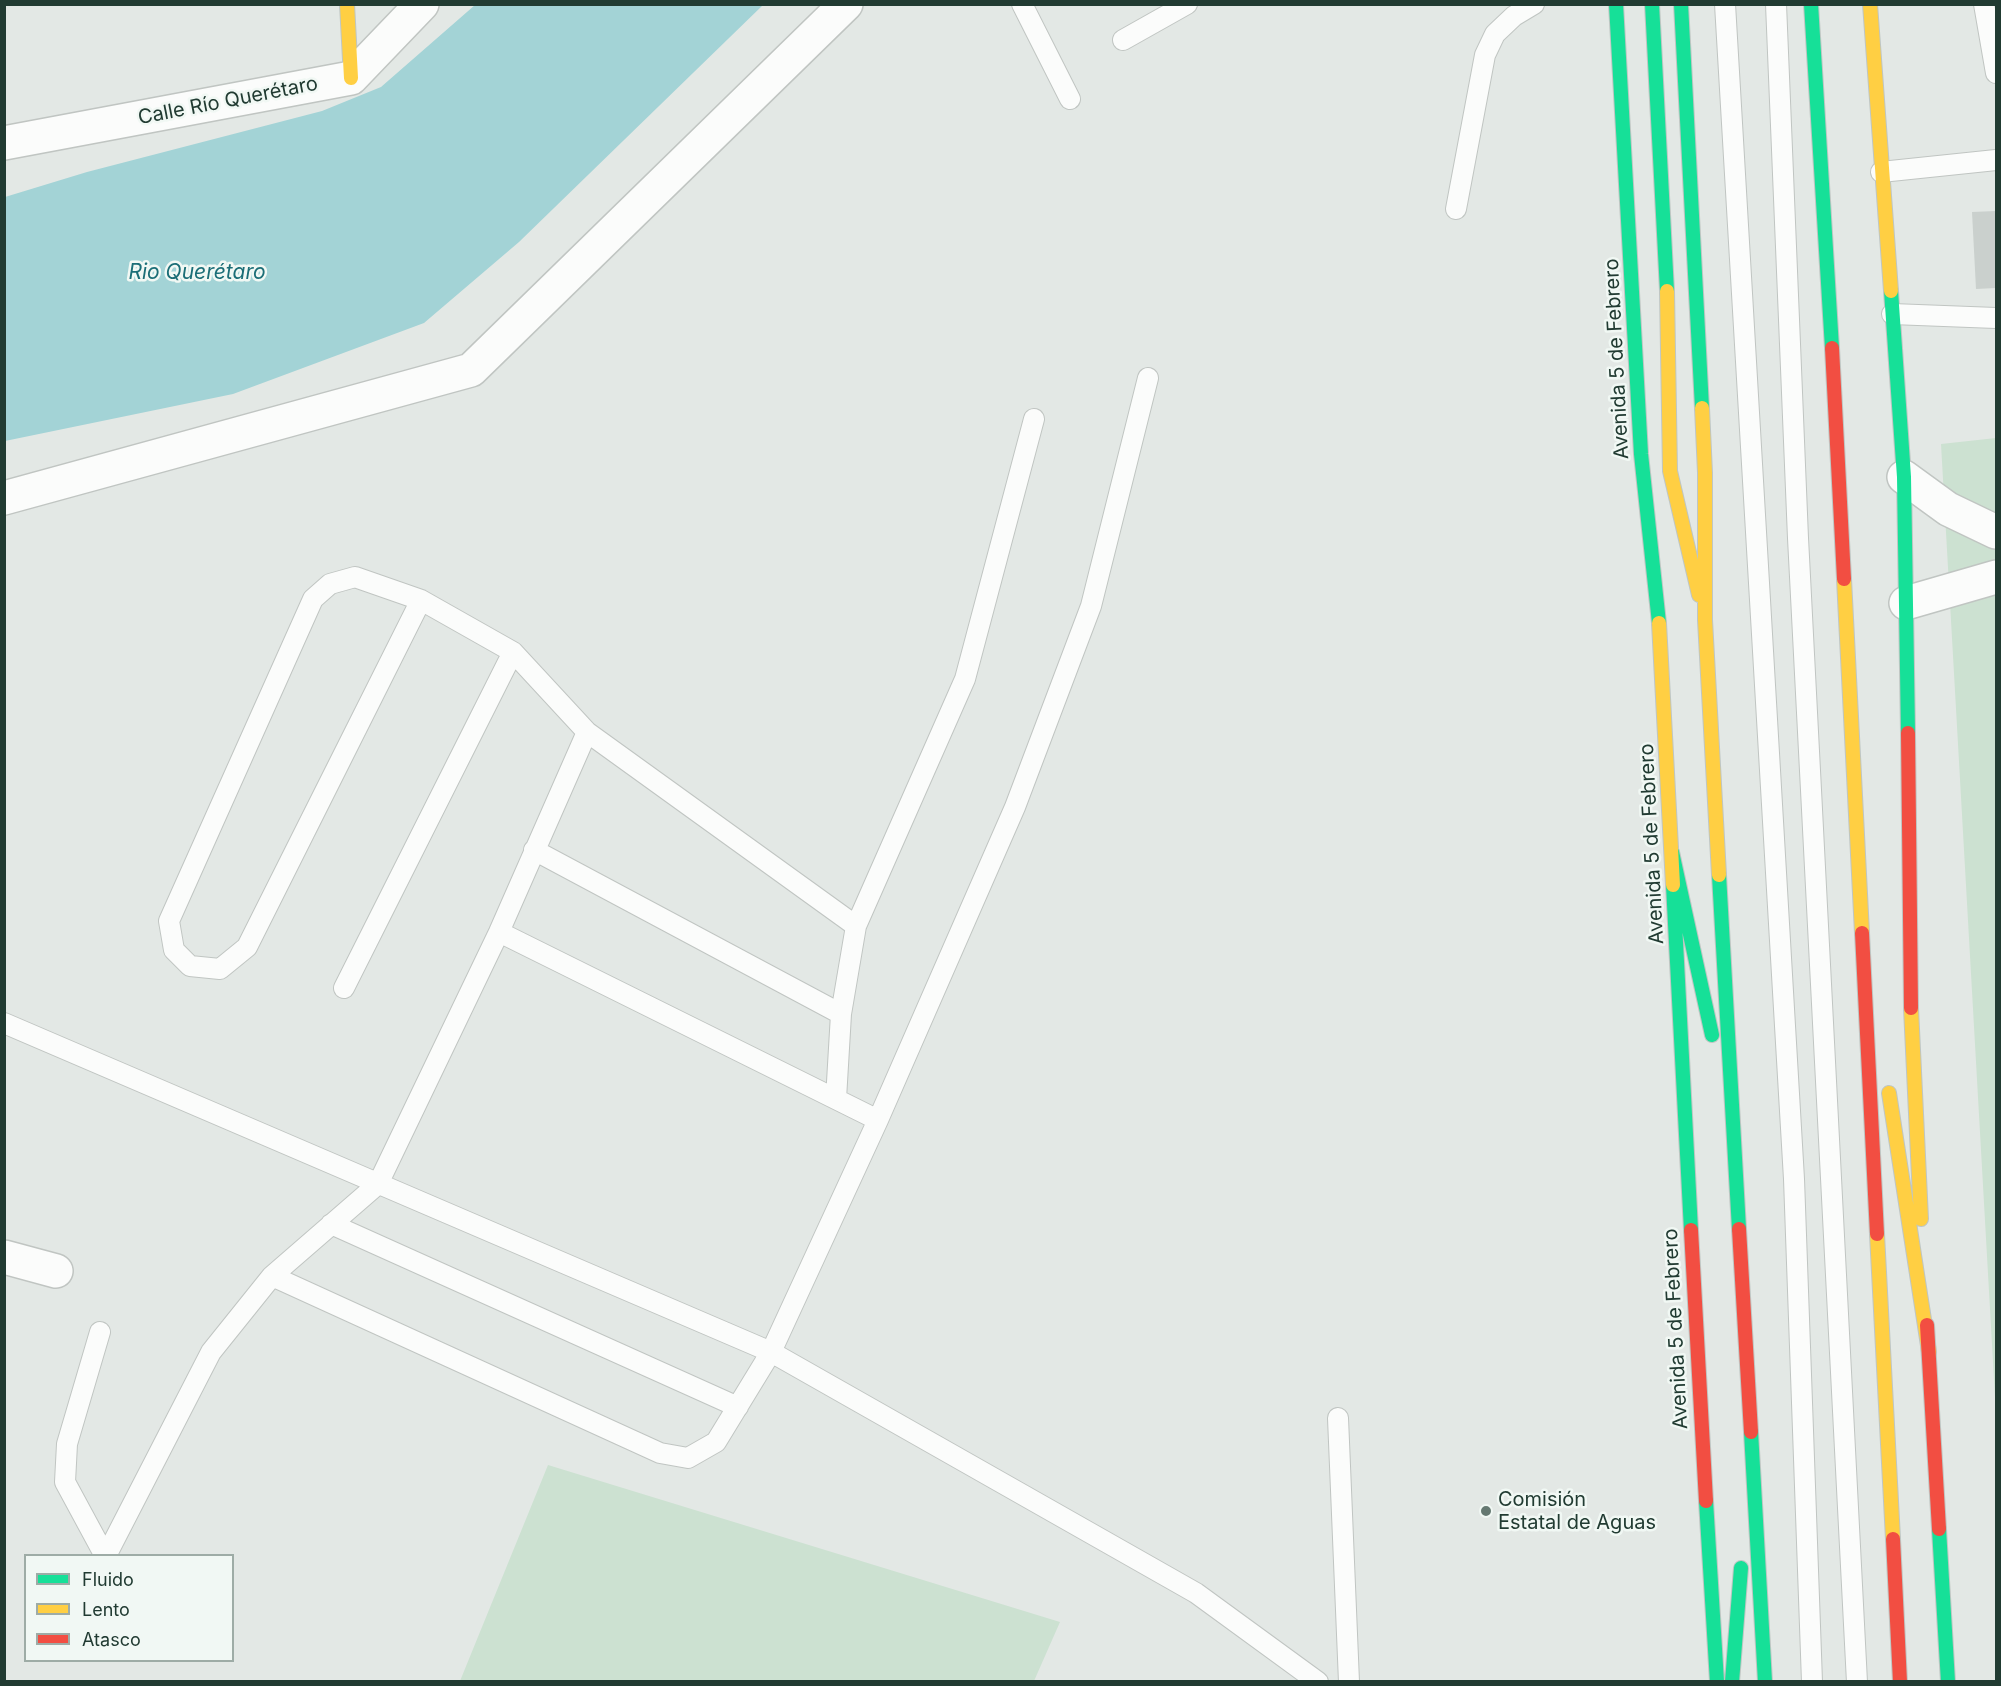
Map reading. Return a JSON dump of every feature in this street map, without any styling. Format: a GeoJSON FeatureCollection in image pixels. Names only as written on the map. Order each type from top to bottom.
{"type":"FeatureCollection","features":[{"type":"Feature","properties":{"kind":"main road"},"geometry":{"type":"LineString","coordinates":[[347,4],[351,78]]}},
{"type":"Feature","properties":{"kind":"main road","name":"Avenida 5 de Febrero"},"geometry":{"type":"LineString","coordinates":[[1617,4],[1641,454],[1661,646],[1700,1407],[1717,1682]]}},
{"type":"Feature","properties":{"kind":"main road"},"geometry":{"type":"LineString","coordinates":[[1652,4],[1667,279],[1670,471],[1705,620]]}},
{"type":"Feature","properties":{"kind":"main road"},"geometry":{"type":"LineString","coordinates":[[1681,4],[1705,473],[1705,620],[1764,1682]]}},
{"type":"Feature","properties":{"kind":"main road"},"geometry":{"type":"LineString","coordinates":[[1811,4],[1823,168],[1900,1682]]}},
{"type":"Feature","properties":{"kind":"main road"},"geometry":{"type":"LineString","coordinates":[[1875,12],[1881,172],[1904,477],[1912,1062],[1948,1682]]}},
{"type":"Feature","properties":{"kind":"main road"},"geometry":{"type":"LineString","coordinates":[[1672,852],[1733,1136]]}},
{"type":"Feature","properties":{"kind":"main road"},"geometry":{"type":"LineString","coordinates":[[1861,915],[1881,1045]]}},
{"type":"Feature","properties":{"kind":"main road"},"geometry":{"type":"LineString","coordinates":[[1887,1080],[1929,1352]]}},
{"type":"Feature","properties":{"kind":"main road"},"geometry":{"type":"LineString","coordinates":[[1732,1682],[1751,1441]]}},
{"type":"Feature","properties":{"kind":"street"},"geometry":{"type":"LineString","coordinates":[[351,78],[422,4]]}},
{"type":"Feature","properties":{"kind":"street"},"geometry":{"type":"LineString","coordinates":[[4,498],[471,370],[846,4]]}},
{"type":"Feature","properties":{"kind":"street","name":"Calle Río Querétaro"},"geometry":{"type":"LineString","coordinates":[[4,143],[351,78]]}},
{"type":"Feature","properties":{"kind":"street"},"geometry":{"type":"LineString","coordinates":[[1904,477],[1948,509],[1996,532]]}},
{"type":"Feature","properties":{"kind":"street"},"geometry":{"type":"LineString","coordinates":[[1906,603],[1996,577]]}},
{"type":"Feature","properties":{"kind":"street"},"geometry":{"type":"LineString","coordinates":[[4,1257],[56,1270]]}},
{"type":"Feature","properties":{"kind":"lane"},"geometry":{"type":"LineString","coordinates":[[1022,4],[1070,99]]}},
{"type":"Feature","properties":{"kind":"lane"},"geometry":{"type":"LineString","coordinates":[[1123,40],[1187,4]]}},
{"type":"Feature","properties":{"kind":"lane"},"geometry":{"type":"LineString","coordinates":[[1456,210],[1485,55],[1495,34],[1514,16],[1534,4]]}},
{"type":"Feature","properties":{"kind":"lane"},"geometry":{"type":"LineString","coordinates":[[1725,4],[1794,1179],[1812,1682]]}},
{"type":"Feature","properties":{"kind":"lane"},"geometry":{"type":"LineString","coordinates":[[1776,4],[1797,526],[1857,1682]]}},
{"type":"Feature","properties":{"kind":"lane"},"geometry":{"type":"LineString","coordinates":[[1984,4],[1996,73]]}},
{"type":"Feature","properties":{"kind":"lane"},"geometry":{"type":"LineString","coordinates":[[1881,172],[1996,160]]}},
{"type":"Feature","properties":{"kind":"lane"},"geometry":{"type":"LineString","coordinates":[[1892,314],[1996,318]]}},
{"type":"Feature","properties":{"kind":"lane"},"geometry":{"type":"LineString","coordinates":[[272,1275],[660,1453],[688,1458],[716,1442],[771,1352],[878,1120],[1015,807],[1091,606],[1148,378]]}},
{"type":"Feature","properties":{"kind":"lane"},"geometry":{"type":"LineString","coordinates":[[836,1099],[841,1014],[856,926],[965,679],[1034,419]]}},
{"type":"Feature","properties":{"kind":"lane"},"geometry":{"type":"LineString","coordinates":[[421,600],[247,947],[220,969],[190,966],[174,950],[169,921],[313,599],[330,584],[355,577],[421,600],[513,652],[587,732],[856,926]]}},
{"type":"Feature","properties":{"kind":"lane"},"geometry":{"type":"LineString","coordinates":[[344,988],[513,652]]}},
{"type":"Feature","properties":{"kind":"lane"},"geometry":{"type":"LineString","coordinates":[[106,1554],[210,1352],[272,1275],[378,1184],[499,932],[587,732]]}},
{"type":"Feature","properties":{"kind":"lane"},"geometry":{"type":"LineString","coordinates":[[534,850],[841,1014]]}},
{"type":"Feature","properties":{"kind":"lane"},"geometry":{"type":"LineString","coordinates":[[499,932],[878,1120]]}},
{"type":"Feature","properties":{"kind":"lane"},"geometry":{"type":"LineString","coordinates":[[4,1023],[771,1352],[1196,1593],[1318,1682]]}},
{"type":"Feature","properties":{"kind":"lane"},"geometry":{"type":"LineString","coordinates":[[331,1224],[738,1407]]}},
{"type":"Feature","properties":{"kind":"lane"},"geometry":{"type":"LineString","coordinates":[[99,1332],[67,1444],[65,1482],[104,1554]]}},
{"type":"Feature","properties":{"kind":"lane"},"geometry":{"type":"LineString","coordinates":[[1338,1418],[1349,1682]]}},
{"type":"Feature","properties":{"kind":"green space"},"geometry":{"type":"Polygon","coordinates":[[[1996,438],[1996,1415],[1941,444],[1996,438]]]}},
{"type":"Feature","properties":{"kind":"green space"},"geometry":{"type":"Polygon","coordinates":[[[548,1465],[1060,1622],[1034,1681],[460,1681],[548,1465]]]}},
{"type":"Feature","properties":{"kind":"water","name":"Rio Querétaro"},"geometry":{"type":"Polygon","coordinates":[[[475,5],[763,5],[519,242],[424,323],[233,394],[5,441],[5,197],[87,172],[322,111],[381,87],[475,5]]]}},
{"type":"Feature","properties":{"kind":"building"},"geometry":{"type":"Polygon","coordinates":[[[1996,211],[1996,288],[1976,289],[1972,212],[1996,211]]]}},
{"type":"Feature","properties":{"kind":"traffic: fast"},"geometry":{"type":"LineString","coordinates":[[1616,4],[1641,454],[1659,623]]}},
{"type":"Feature","properties":{"kind":"traffic: fast"},"geometry":{"type":"LineString","coordinates":[[1652,4],[1667,291]]}},
{"type":"Feature","properties":{"kind":"traffic: fast"},"geometry":{"type":"LineString","coordinates":[[1681,4],[1702,408]]}},
{"type":"Feature","properties":{"kind":"traffic: fast"},"geometry":{"type":"LineString","coordinates":[[1811,4],[1832,348]]}},
{"type":"Feature","properties":{"kind":"traffic: fast"},"geometry":{"type":"LineString","coordinates":[[1891,291],[1904,477],[1908,733]]}},
{"type":"Feature","properties":{"kind":"traffic: fast"},"geometry":{"type":"LineString","coordinates":[[1672,852],[1712,1035]]}},
{"type":"Feature","properties":{"kind":"traffic: fast"},"geometry":{"type":"LineString","coordinates":[[1719,875],[1739,1229]]}},
{"type":"Feature","properties":{"kind":"traffic: fast"},"geometry":{"type":"LineString","coordinates":[[1673,885],[1691,1230]]}},
{"type":"Feature","properties":{"kind":"traffic: fast"},"geometry":{"type":"LineString","coordinates":[[1751,1432],[1765,1682]]}},
{"type":"Feature","properties":{"kind":"traffic: fast"},"geometry":{"type":"LineString","coordinates":[[1706,1501],[1717,1682]]}},
{"type":"Feature","properties":{"kind":"traffic: fast"},"geometry":{"type":"LineString","coordinates":[[1939,1529],[1948,1682]]}},
{"type":"Feature","properties":{"kind":"traffic: fast"},"geometry":{"type":"LineString","coordinates":[[1732,1682],[1741,1568]]}},
{"type":"Feature","properties":{"kind":"traffic: slow"},"geometry":{"type":"LineString","coordinates":[[347,4],[351,78]]}},
{"type":"Feature","properties":{"kind":"traffic: slow"},"geometry":{"type":"LineString","coordinates":[[1870,4],[1891,291]]}},
{"type":"Feature","properties":{"kind":"traffic: slow"},"geometry":{"type":"LineString","coordinates":[[1667,291],[1670,471],[1699,595]]}},
{"type":"Feature","properties":{"kind":"traffic: slow"},"geometry":{"type":"LineString","coordinates":[[1702,408],[1705,473],[1705,620],[1719,875]]}},
{"type":"Feature","properties":{"kind":"traffic: slow"},"geometry":{"type":"LineString","coordinates":[[1844,579],[1862,933]]}},
{"type":"Feature","properties":{"kind":"traffic: slow"},"geometry":{"type":"LineString","coordinates":[[1659,623],[1673,885]]}},
{"type":"Feature","properties":{"kind":"traffic: slow"},"geometry":{"type":"LineString","coordinates":[[1911,1008],[1921,1219]]}},
{"type":"Feature","properties":{"kind":"traffic: slow"},"geometry":{"type":"LineString","coordinates":[[1889,1093],[1929,1352]]}},
{"type":"Feature","properties":{"kind":"traffic: slow"},"geometry":{"type":"LineString","coordinates":[[1877,1234],[1893,1539]]}},
{"type":"Feature","properties":{"kind":"traffic: jam"},"geometry":{"type":"LineString","coordinates":[[1832,348],[1844,579]]}},
{"type":"Feature","properties":{"kind":"traffic: jam"},"geometry":{"type":"LineString","coordinates":[[1908,733],[1911,1008]]}},
{"type":"Feature","properties":{"kind":"traffic: jam"},"geometry":{"type":"LineString","coordinates":[[1862,933],[1877,1234]]}},
{"type":"Feature","properties":{"kind":"traffic: jam"},"geometry":{"type":"LineString","coordinates":[[1739,1229],[1751,1432]]}},
{"type":"Feature","properties":{"kind":"traffic: jam"},"geometry":{"type":"LineString","coordinates":[[1691,1230],[1706,1501]]}},
{"type":"Feature","properties":{"kind":"traffic: jam"},"geometry":{"type":"LineString","coordinates":[[1927,1325],[1939,1529]]}},
{"type":"Feature","properties":{"kind":"traffic: jam"},"geometry":{"type":"LineString","coordinates":[[1893,1539],[1900,1682]]}},
{"type":"Feature","properties":{"kind":"place","name":"Comisión Estatal de Aguas"},"geometry":{"type":"Point","coordinates":[1486,1511]}}]}
